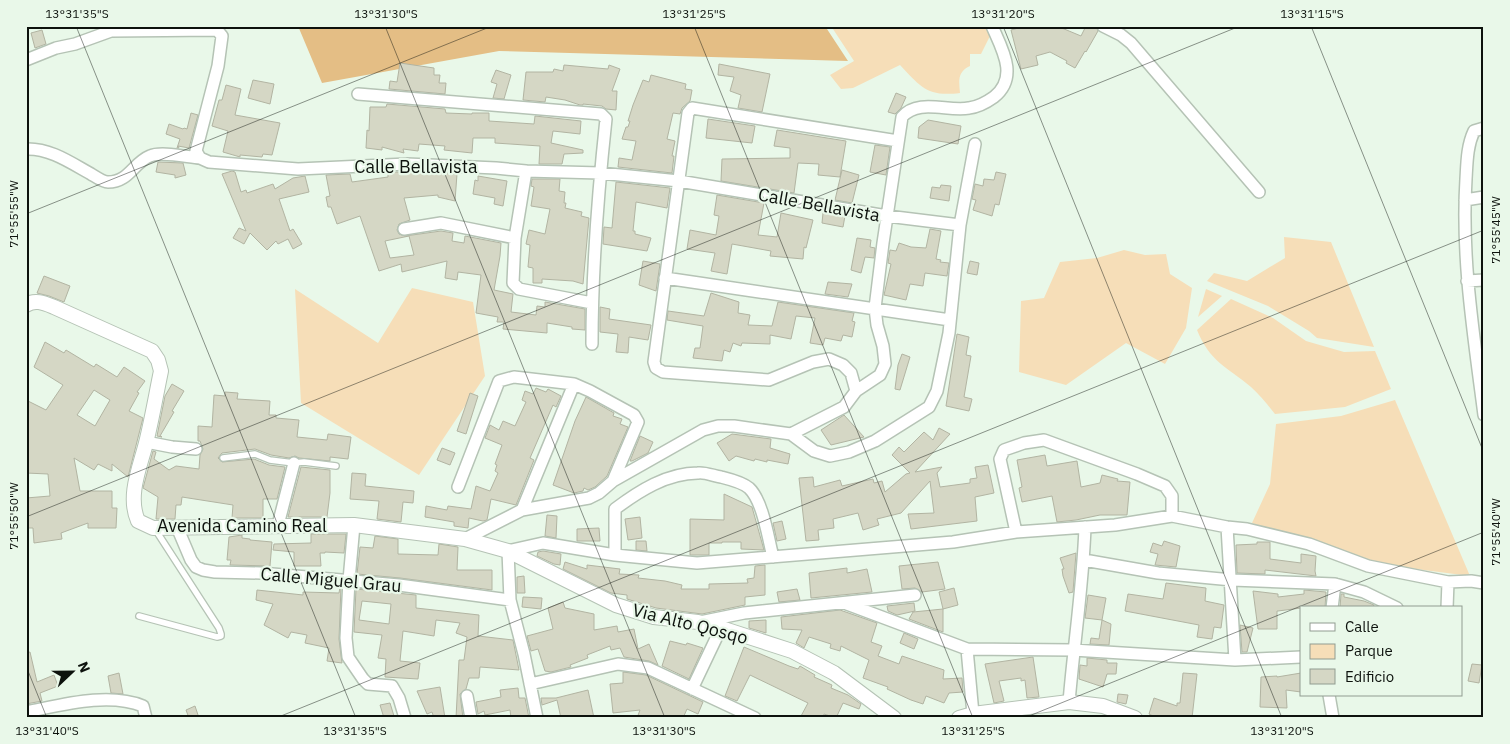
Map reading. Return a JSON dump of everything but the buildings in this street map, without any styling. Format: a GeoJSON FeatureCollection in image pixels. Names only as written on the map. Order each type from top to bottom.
{"type":"FeatureCollection","features":[{"type":"Feature","properties":{"kind":"street"},"geometry":{"type":"LineString","coordinates":[[791,434],[844,407],[856,391],[880,375],[885,364],[875,308],[902,117],[908,110],[917,108],[969,108],[988,102],[1001,91],[1007,71],[1006,58],[992,26]]}},
{"type":"Feature","properties":{"kind":"street"},"geometry":{"type":"LineString","coordinates":[[1103,26],[1121,35],[1131,43],[1259,192]]}},
{"type":"Feature","properties":{"kind":"street"},"geometry":{"type":"LineString","coordinates":[[26,60],[56,48],[76,44],[111,32],[217,30],[222,36],[218,66],[196,151],[200,158]]}},
{"type":"Feature","properties":{"kind":"street"},"geometry":{"type":"LineString","coordinates":[[358,94],[601,114],[606,119],[600,173],[592,303],[592,344]]}},
{"type":"Feature","properties":{"kind":"street"},"geometry":{"type":"LineString","coordinates":[[856,391],[851,373],[843,365],[829,359],[813,362],[769,380],[662,372],[656,368],[654,362],[688,113],[692,108],[898,141]]}},
{"type":"Feature","properties":{"kind":"street"},"geometry":{"type":"LineString","coordinates":[[1484,128],[1474,131],[1468,142],[1465,200],[1468,281],[1480,364],[1484,415]]}},
{"type":"Feature","properties":{"kind":"street"},"geometry":{"type":"LineString","coordinates":[[466,539],[522,510],[589,498],[599,493],[613,481],[703,430],[718,426],[734,426],[791,434],[814,451],[830,456],[849,452],[876,441],[929,407],[942,375],[949,333],[960,225],[975,144]]}},
{"type":"Feature","properties":{"kind":"street","name":"Calle Bellavista"},"geometry":{"type":"LineString","coordinates":[[26,149],[47,151],[106,182],[120,180],[129,175],[139,163],[151,155],[200,158],[209,162],[298,169],[407,164],[600,173],[679,181],[887,216],[960,225]]}},
{"type":"Feature","properties":{"kind":"street"},"geometry":{"type":"LineString","coordinates":[[526,171],[515,238],[513,283],[519,289],[592,303]]}},
{"type":"Feature","properties":{"kind":"street"},"geometry":{"type":"LineString","coordinates":[[1465,200],[1484,198]]}},
{"type":"Feature","properties":{"kind":"street"},"geometry":{"type":"LineString","coordinates":[[404,229],[441,223],[515,238]]}},
{"type":"Feature","properties":{"kind":"street"},"geometry":{"type":"LineString","coordinates":[[665,278],[950,320]]}},
{"type":"Feature","properties":{"kind":"street"},"geometry":{"type":"LineString","coordinates":[[1468,281],[1484,280]]}},
{"type":"Feature","properties":{"kind":"street","name":"Avenida Camino Real"},"geometry":{"type":"LineString","coordinates":[[26,306],[30,302],[47,304],[152,351],[158,360],[161,371],[137,476],[134,506],[138,521],[153,528],[354,525],[466,539],[508,551]]}},
{"type":"Feature","properties":{"kind":"street"},"geometry":{"type":"LineString","coordinates":[[458,487],[500,380],[514,377],[574,384],[634,415],[638,422],[613,481]]}},
{"type":"Feature","properties":{"kind":"street"},"geometry":{"type":"LineString","coordinates":[[522,510],[574,384]]}},
{"type":"Feature","properties":{"kind":"street"},"geometry":{"type":"LineString","coordinates":[[1016,532],[1000,459],[1004,450],[1024,443],[1044,440],[1165,486],[1172,496],[1172,516]]}},
{"type":"Feature","properties":{"kind":"street"},"geometry":{"type":"LineString","coordinates":[[146,442],[196,449]]}},
{"type":"Feature","properties":{"kind":"street"},"geometry":{"type":"LineString","coordinates":[[278,525],[294,463]]}},
{"type":"Feature","properties":{"kind":"street"},"geometry":{"type":"LineString","coordinates":[[615,555],[615,509],[646,488],[674,476],[699,472],[731,479],[748,487],[755,495],[773,557]]}},
{"type":"Feature","properties":{"kind":"street"},"geometry":{"type":"LineString","coordinates":[[537,718],[524,654],[510,600],[508,551],[543,543],[615,555],[697,563],[953,542],[1016,532],[1115,525],[1172,516],[1247,529],[1309,544],[1368,566],[1448,582],[1471,581],[1484,583]]}},
{"type":"Feature","properties":{"kind":"street"},"geometry":{"type":"LineString","coordinates":[[354,525],[346,638],[348,656],[368,684],[392,686],[399,698],[405,718]]}},
{"type":"Feature","properties":{"kind":"street","name":"Calle Miguel Grau"},"geometry":{"type":"LineString","coordinates":[[177,527],[185,550],[191,560],[196,567],[203,570],[349,580],[510,600]]}},
{"type":"Feature","properties":{"kind":"street"},"geometry":{"type":"LineString","coordinates":[[1069,702],[1084,560],[1085,527]]}},
{"type":"Feature","properties":{"kind":"street"},"geometry":{"type":"LineString","coordinates":[[1227,527],[1232,580],[1235,660]]}},
{"type":"Feature","properties":{"kind":"street","name":"Via Alto Qosqo"},"geometry":{"type":"LineString","coordinates":[[508,551],[616,605],[654,617],[698,622],[721,628],[792,651],[834,673],[894,718]]}},
{"type":"Feature","properties":{"kind":"street"},"geometry":{"type":"LineString","coordinates":[[1084,560],[1158,573],[1232,580],[1335,584],[1364,592],[1393,606]]}},
{"type":"Feature","properties":{"kind":"street"},"geometry":{"type":"LineString","coordinates":[[1447,606],[1448,582]]}},
{"type":"Feature","properties":{"kind":"street"},"geometry":{"type":"LineString","coordinates":[[1332,606],[1335,584]]}},
{"type":"Feature","properties":{"kind":"street"},"geometry":{"type":"LineString","coordinates":[[698,622],[744,613],[915,595]]}},
{"type":"Feature","properties":{"kind":"street"},"geometry":{"type":"LineString","coordinates":[[844,602],[967,649],[1073,650],[1235,660],[1300,658]]}},
{"type":"Feature","properties":{"kind":"street"},"geometry":{"type":"LineString","coordinates":[[692,689],[721,628]]}},
{"type":"Feature","properties":{"kind":"street"},"geometry":{"type":"LineString","coordinates":[[967,649],[973,714]]}},
{"type":"Feature","properties":{"kind":"street"},"geometry":{"type":"LineString","coordinates":[[530,684],[618,664],[648,668],[755,718]]}},
{"type":"Feature","properties":{"kind":"street"},"geometry":{"type":"LineString","coordinates":[[467,696],[471,718]]}},
{"type":"Feature","properties":{"kind":"street"},"geometry":{"type":"LineString","coordinates":[[1329,696],[1333,718]]}},
{"type":"Feature","properties":{"kind":"street"},"geometry":{"type":"LineString","coordinates":[[26,712],[87,700],[131,702],[143,706],[146,718]]}},
{"type":"Feature","properties":{"kind":"street"},"geometry":{"type":"LineString","coordinates":[[959,718],[973,714],[1069,702],[1103,706],[1135,718]]}},
{"type":"Feature","properties":{"kind":"lane"},"geometry":{"type":"LineString","coordinates":[[223,458],[255,454],[270,460],[336,466]]}},
{"type":"Feature","properties":{"kind":"lane"},"geometry":{"type":"LineString","coordinates":[[139,616],[217,637],[221,636],[219,628],[153,528]]}},
{"type":"Feature","properties":{"kind":"green space"},"geometry":{"type":"Polygon","coordinates":[[[831,26],[988,26],[990,36],[981,54],[970,54],[970,66],[963,71],[960,77],[960,93],[932,92],[920,85],[900,65],[853,88],[841,89],[830,75],[854,61],[831,26]]]}},
{"type":"Feature","properties":{"kind":"green space"},"geometry":{"type":"Polygon","coordinates":[[[1284,237],[1331,242],[1374,347],[1317,338],[1268,306],[1207,281],[1214,273],[1247,281],[1285,258],[1284,237]]]}},
{"type":"Feature","properties":{"kind":"green space"},"geometry":{"type":"Polygon","coordinates":[[[1124,250],[1145,255],[1166,254],[1170,274],[1192,288],[1186,328],[1165,364],[1126,343],[1066,385],[1019,372],[1021,301],[1044,298],[1060,262],[1097,258],[1124,250]]]}},
{"type":"Feature","properties":{"kind":"green space"},"geometry":{"type":"Polygon","coordinates":[[[412,288],[473,302],[485,376],[419,475],[301,403],[295,289],[378,343],[412,288]]]}},
{"type":"Feature","properties":{"kind":"green space"},"geometry":{"type":"Polygon","coordinates":[[[1206,289],[1222,296],[1198,317],[1206,289]]]}},
{"type":"Feature","properties":{"kind":"green space"},"geometry":{"type":"Polygon","coordinates":[[[1231,299],[1273,318],[1306,341],[1344,352],[1375,351],[1391,389],[1345,407],[1275,414],[1254,390],[1213,357],[1197,330],[1231,299]]]}},
{"type":"Feature","properties":{"kind":"green space"},"geometry":{"type":"Polygon","coordinates":[[[1395,400],[1470,576],[1370,563],[1252,523],[1270,484],[1276,424],[1341,416],[1395,400]]]}},
{"type":"Feature","properties":{"kind":"shaded area"},"geometry":{"type":"Polygon","coordinates":[[[298,26],[825,26],[848,61],[499,51],[322,83],[298,26]]]}}]}
